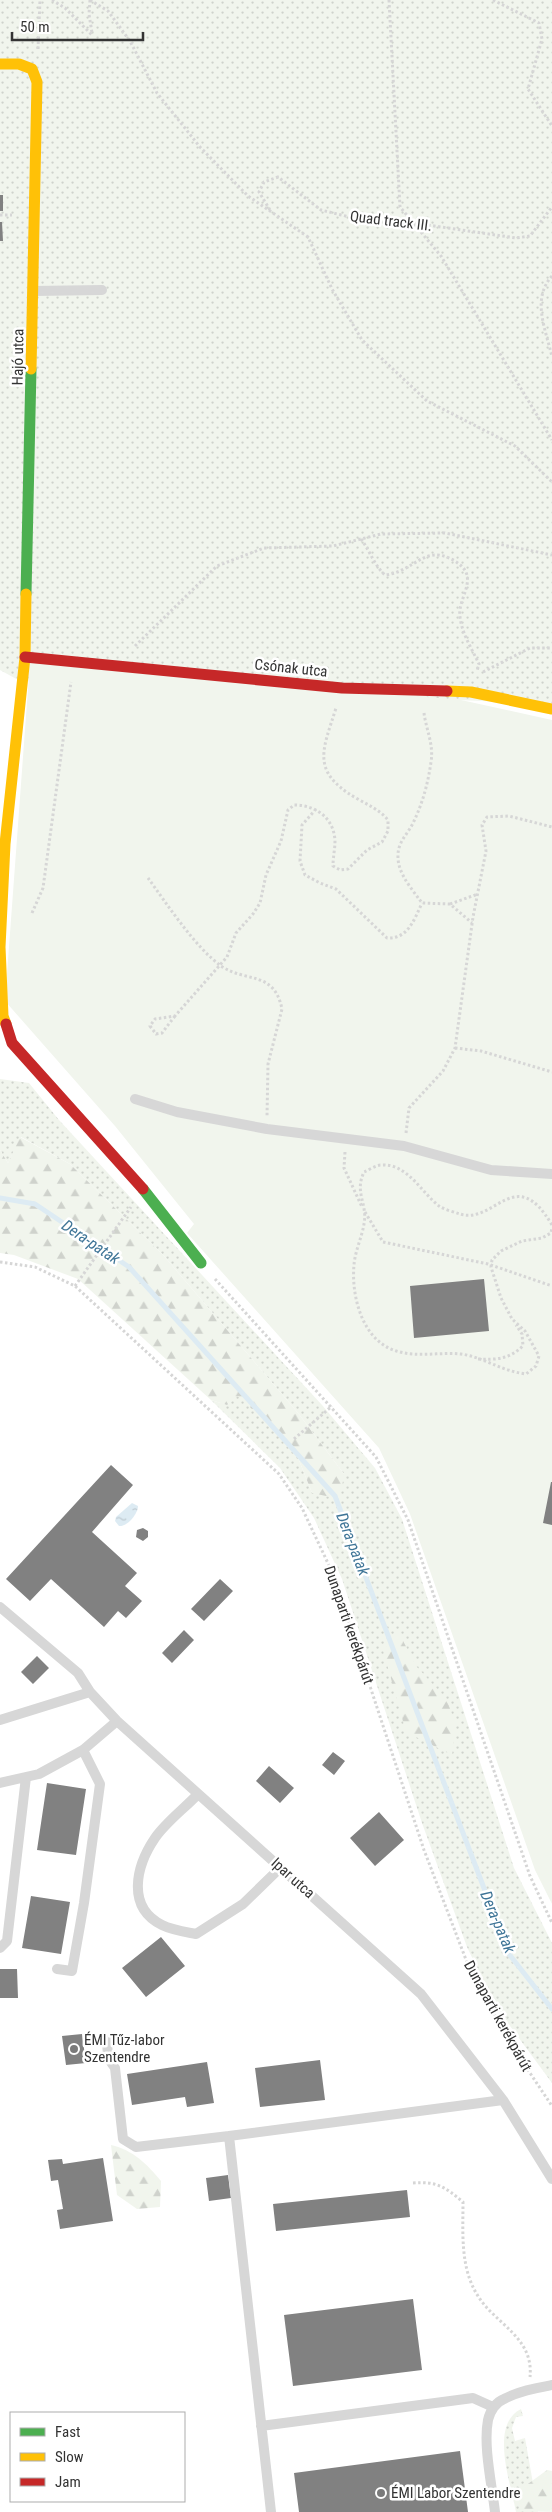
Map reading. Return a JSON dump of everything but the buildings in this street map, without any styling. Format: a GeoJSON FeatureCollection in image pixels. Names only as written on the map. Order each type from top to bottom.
{"type":"FeatureCollection","features":[{"type":"Feature","properties":{"kind":"street"},"geometry":{"type":"LineString","coordinates":[[0,64],[20,64],[32,69]]}},
{"type":"Feature","properties":{"kind":"street","name":"Hajó utca"},"geometry":{"type":"LineString","coordinates":[[32,69],[37,82],[25,657],[5,844],[0,947],[3,1016],[12,1043],[144,1190],[201,1264]]}},
{"type":"Feature","properties":{"kind":"street","name":"Csónak utca"},"geometry":{"type":"LineString","coordinates":[[25,657],[342,688],[485,694],[552,709]]}},
{"type":"Feature","properties":{"kind":"lane"},"geometry":{"type":"LineString","coordinates":[[34,291],[102,290]]}},
{"type":"Feature","properties":{"kind":"lane"},"geometry":{"type":"LineString","coordinates":[[135,1099],[177,1112],[267,1129],[404,1146],[491,1170],[552,1174]]}},
{"type":"Feature","properties":{"kind":"lane","name":"Ipar utca"},"geometry":{"type":"LineString","coordinates":[[0,1607],[78,1674],[90,1692],[117,1721],[421,1994],[503,2100],[552,2180]]}},
{"type":"Feature","properties":{"kind":"lane"},"geometry":{"type":"LineString","coordinates":[[0,1720],[90,1692]]}},
{"type":"Feature","properties":{"kind":"lane"},"geometry":{"type":"LineString","coordinates":[[0,1783],[39,1774],[83,1750],[117,1721]]}},
{"type":"Feature","properties":{"kind":"lane"},"geometry":{"type":"LineString","coordinates":[[57,1969],[72,1971],[84,1902],[100,1784],[83,1750]]}},
{"type":"Feature","properties":{"kind":"lane"},"geometry":{"type":"LineString","coordinates":[[0,1948],[7,1941],[26,1777]]}},
{"type":"Feature","properties":{"kind":"lane"},"geometry":{"type":"LineString","coordinates":[[198,1794],[155,1838],[142,1866],[137,1886],[140,1906],[162,1925],[196,1934],[243,1904],[280,1868]]}},
{"type":"Feature","properties":{"kind":"lane"},"geometry":{"type":"LineString","coordinates":[[90,2041],[107,2040],[108,2058],[116,2068],[123,2139],[136,2147],[503,2100]]}},
{"type":"Feature","properties":{"kind":"lane"},"geometry":{"type":"LineString","coordinates":[[229,2136],[271,2512]]}},
{"type":"Feature","properties":{"kind":"lane"},"geometry":{"type":"LineString","coordinates":[[495,2512],[488,2418],[493,2407],[503,2399],[528,2390],[552,2385]]}},
{"type":"Feature","properties":{"kind":"lane"},"geometry":{"type":"LineString","coordinates":[[261,2426],[473,2398],[493,2407]]}},
{"type":"Feature","properties":{"kind":"path"},"geometry":{"type":"LineString","coordinates":[[32,69],[38,49],[40,0]]}},
{"type":"Feature","properties":{"kind":"path"},"geometry":{"type":"LineString","coordinates":[[52,0],[65,8],[93,36],[88,14],[90,0],[108,11],[130,41],[158,93],[200,147],[248,196],[308,237],[332,289],[362,340],[427,401],[514,446],[552,482]]}},
{"type":"Feature","properties":{"kind":"path"},"geometry":{"type":"LineString","coordinates":[[389,0],[400,207],[441,256],[552,440]]}},
{"type":"Feature","properties":{"kind":"path"},"geometry":{"type":"LineString","coordinates":[[493,0],[539,23],[542,39],[528,90],[552,126]]}},
{"type":"Feature","properties":{"kind":"path","name":"Quad track III."},"geometry":{"type":"LineString","coordinates":[[272,213],[259,192],[264,182],[278,177],[321,210],[366,221],[414,223],[516,238],[530,236],[552,207]]}},
{"type":"Feature","properties":{"kind":"path"},"geometry":{"type":"LineString","coordinates":[[0,215],[8,215]]}},
{"type":"Feature","properties":{"kind":"path"},"geometry":{"type":"LineString","coordinates":[[552,276],[543,286],[539,300],[552,357]]}},
{"type":"Feature","properties":{"kind":"path"},"geometry":{"type":"LineString","coordinates":[[115,666],[217,566],[264,548],[333,546],[381,534],[445,532],[552,556]]}},
{"type":"Feature","properties":{"kind":"path"},"geometry":{"type":"LineString","coordinates":[[361,539],[371,552],[376,567],[385,575],[398,574],[420,560],[434,555],[454,560],[463,567],[468,578],[459,615],[463,631],[479,664],[475,676],[530,648],[552,648]]}},
{"type":"Feature","properties":{"kind":"path"},"geometry":{"type":"LineString","coordinates":[[32,913],[43,888],[75,662]]}},
{"type":"Feature","properties":{"kind":"path"},"geometry":{"type":"LineString","coordinates":[[175,1016],[155,1019],[150,1026],[150,1030],[156,1034],[162,1033],[227,957],[236,933],[253,914],[260,902],[266,876],[281,841],[288,810],[294,805],[306,805],[317,809],[328,820],[335,840],[333,866],[340,870],[348,869],[367,850],[382,842],[388,832],[388,820],[383,813],[347,793],[332,781],[323,760],[323,749],[342,688]]}},
{"type":"Feature","properties":{"kind":"path"},"geometry":{"type":"LineString","coordinates":[[422,903],[401,871],[398,856],[403,837],[413,824],[423,801],[432,760],[431,745],[424,715],[425,692]]}},
{"type":"Feature","properties":{"kind":"path"},"geometry":{"type":"LineString","coordinates":[[317,809],[302,825],[300,861],[305,875],[336,889],[387,938],[397,938],[405,934],[422,903]]}},
{"type":"Feature","properties":{"kind":"path"},"geometry":{"type":"LineString","coordinates":[[404,1146],[409,1108],[443,1071],[454,1048],[472,923],[486,851],[482,825],[487,817],[509,816],[552,827]]}},
{"type":"Feature","properties":{"kind":"path"},"geometry":{"type":"LineString","coordinates":[[148,878],[185,929],[221,965],[234,972],[262,980],[274,989],[280,1000],[282,1009],[268,1064],[267,1129]]}},
{"type":"Feature","properties":{"kind":"path"},"geometry":{"type":"LineString","coordinates":[[422,903],[450,904],[478,894]]}},
{"type":"Feature","properties":{"kind":"path"},"geometry":{"type":"LineString","coordinates":[[450,904],[472,923]]}},
{"type":"Feature","properties":{"kind":"path"},"geometry":{"type":"LineString","coordinates":[[454,1048],[481,1051],[552,1072]]}},
{"type":"Feature","properties":{"kind":"path"},"geometry":{"type":"LineString","coordinates":[[345,1139],[344,1168],[356,1197],[383,1242],[488,1264],[552,1286]]}},
{"type":"Feature","properties":{"kind":"path"},"geometry":{"type":"LineString","coordinates":[[475,1359],[504,1359],[523,1346],[522,1334],[512,1319],[501,1298],[491,1267],[492,1260],[501,1251],[522,1241],[542,1238],[551,1233],[552,1227],[544,1210],[530,1200],[516,1196],[475,1214],[464,1215],[441,1208],[396,1166],[380,1165],[364,1172],[358,1184],[365,1221],[354,1264],[354,1296],[367,1328],[382,1345],[399,1352],[462,1354],[475,1359],[510,1372],[526,1374],[536,1366],[538,1356],[525,1331],[512,1319]]}},
{"type":"Feature","properties":{"kind":"path"},"geometry":{"type":"LineString","coordinates":[[75,1286],[128,1211]]}},
{"type":"Feature","properties":{"kind":"path","name":"Dunaparti kerékpárút"},"geometry":{"type":"LineString","coordinates":[[0,1262],[35,1267],[75,1286],[279,1474],[302,1508],[333,1574],[424,1850],[473,1978],[522,2061],[552,2106]]}},
{"type":"Feature","properties":{"kind":"path"},"geometry":{"type":"LineString","coordinates":[[201,1264],[332,1406],[376,1457],[408,1520],[530,1876],[552,1923]]}},
{"type":"Feature","properties":{"kind":"path"},"geometry":{"type":"LineString","coordinates":[[294,1439],[332,1406]]}},
{"type":"Feature","properties":{"kind":"path"},"geometry":{"type":"LineString","coordinates":[[413,2183],[426,2182],[444,2186],[463,2202],[465,2269],[478,2297],[521,2341],[531,2366],[528,2390]]}},
{"type":"Feature","properties":{"kind":"green space"},"geometry":{"type":"Polygon","coordinates":[[[0,0],[552,0],[552,704],[20,681],[0,670],[0,0]]]}},
{"type":"Feature","properties":{"kind":"green space"},"geometry":{"type":"Polygon","coordinates":[[[30,662],[461,700],[552,720],[552,1904],[535,1870],[410,1514],[379,1448],[187,1233],[194,1224],[115,1126],[5,1001],[30,662]]]}},
{"type":"Feature","properties":{"kind":"green space"},"geometry":{"type":"Polygon","coordinates":[[[0,1079],[29,1083],[59,1120],[322,1405],[375,1468],[402,1519],[514,1868],[552,1943],[552,2083],[496,2007],[467,1947],[422,1823],[342,1579],[314,1518],[280,1468],[211,1400],[227,1405],[238,1395],[295,1450],[312,1493],[344,1474],[298,1413],[164,1256],[70,1164],[21,1137],[8,1163],[0,1150],[0,1079]]]}},
{"type":"Feature","properties":{"kind":"green space"},"geometry":{"type":"Polygon","coordinates":[[[20,1137],[70,1164],[164,1256],[298,1413],[344,1474],[340,1499],[312,1493],[295,1450],[238,1396],[227,1405],[211,1400],[78,1279],[14,1255],[0,1253],[0,1150],[8,1163],[20,1137]]]}},
{"type":"Feature","properties":{"kind":"green space"},"geometry":{"type":"Polygon","coordinates":[[[399,1633],[416,1666],[447,1700],[456,1726],[452,1755],[406,1732],[383,1650],[399,1633]]]}},
{"type":"Feature","properties":{"kind":"green space"},"geometry":{"type":"Polygon","coordinates":[[[111,2145],[126,2150],[139,2158],[161,2181],[160,2207],[137,2209],[117,2195],[111,2145]]]}},
{"type":"Feature","properties":{"kind":"green space"},"geometry":{"type":"Polygon","coordinates":[[[521,2409],[523,2416],[516,2417],[512,2428],[515,2441],[525,2438],[538,2512],[516,2512],[507,2471],[504,2441],[506,2428],[511,2417],[521,2409]]]}},
{"type":"Feature","properties":{"kind":"green space"},"geometry":{"type":"Polygon","coordinates":[[[547,2470],[552,2471],[552,2512],[520,2511],[521,2489],[547,2470]]]}},
{"type":"Feature","properties":{"kind":"water"},"geometry":{"type":"Polygon","coordinates":[[[132,1503],[138,1506],[136,1513],[129,1522],[119,1526],[115,1521],[116,1517],[132,1503]]]}},
{"type":"Feature","properties":{"kind":"waterway","name":"Dera-patak"},"geometry":{"type":"LineString","coordinates":[[0,1198],[35,1204],[129,1267],[335,1496],[509,1954],[552,2009]]}},
{"type":"Feature","properties":{"kind":"traffic: fast"},"geometry":{"type":"LineString","coordinates":[[26,594],[31,369]]}},
{"type":"Feature","properties":{"kind":"traffic: fast"},"geometry":{"type":"LineString","coordinates":[[143,1189],[201,1263]]}},
{"type":"Feature","properties":{"kind":"traffic: slow"},"geometry":{"type":"LineString","coordinates":[[0,64],[19,64],[32,69],[37,82],[31,369]]}},
{"type":"Feature","properties":{"kind":"traffic: slow"},"geometry":{"type":"LineString","coordinates":[[6,1024],[3,1016],[0,947],[5,844],[25,657],[26,594]]}},
{"type":"Feature","properties":{"kind":"traffic: slow"},"geometry":{"type":"LineString","coordinates":[[447,691],[471,692],[552,709]]}},
{"type":"Feature","properties":{"kind":"traffic: jam"},"geometry":{"type":"LineString","coordinates":[[25,657],[342,688],[447,691]]}},
{"type":"Feature","properties":{"kind":"traffic: jam"},"geometry":{"type":"LineString","coordinates":[[6,1024],[12,1043],[143,1189]]}},
{"type":"Feature","properties":{"kind":"place","name":"ÉMI Tűz-labor Szentendre"},"geometry":{"type":"Point","coordinates":[74,2049]}},
{"type":"Feature","properties":{"kind":"place","name":"ÉMI Labor Szentendre"},"geometry":{"type":"Point","coordinates":[381,2493]}}]}
